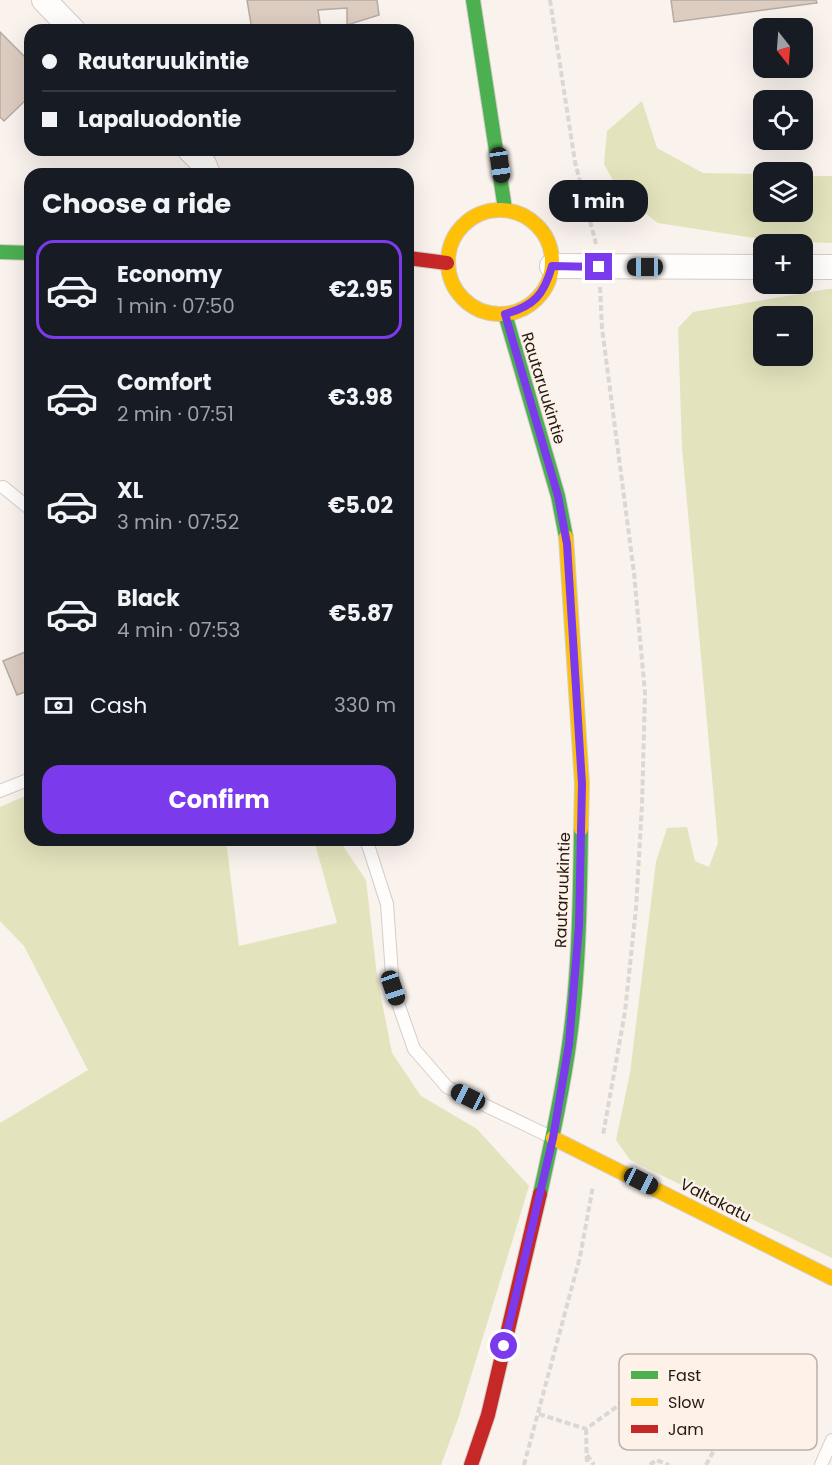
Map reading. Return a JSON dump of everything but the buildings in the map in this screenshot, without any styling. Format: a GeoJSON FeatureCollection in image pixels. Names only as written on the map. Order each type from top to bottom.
{"type":"FeatureCollection","features":[{"type":"Feature","properties":{"kind":"main road"},"geometry":{"type":"LineString","coordinates":[[473,0],[505,209]]}},
{"type":"Feature","properties":{"kind":"main road"},"geometry":{"type":"LineString","coordinates":[[505,209],[535,222],[545,235],[551,250],[552,266],[547,284],[537,298],[522,309],[505,314],[488,313],[472,306],[459,295],[450,280],[447,262],[450,245],[458,230],[471,218],[488,210],[505,209]]}},
{"type":"Feature","properties":{"kind":"main road"},"geometry":{"type":"LineString","coordinates":[[0,252],[24,253]]}},
{"type":"Feature","properties":{"kind":"main road"},"geometry":{"type":"LineString","coordinates":[[414,259],[447,262]]}},
{"type":"Feature","properties":{"kind":"main road","name":"Rautaruukintie"},"geometry":{"type":"LineString","coordinates":[[471,1465],[488,1415],[553,1138],[569,1044],[578,938],[582,784],[567,544],[558,496],[505,314]]}},
{"type":"Feature","properties":{"kind":"main road","name":"Valtakatu"},"geometry":{"type":"LineString","coordinates":[[553,1138],[832,1278]]}},
{"type":"Feature","properties":{"kind":"street"},"geometry":{"type":"LineString","coordinates":[[44,0],[67,24]]}},
{"type":"Feature","properties":{"kind":"street"},"geometry":{"type":"LineString","coordinates":[[196,156],[206,168]]}},
{"type":"Feature","properties":{"kind":"street"},"geometry":{"type":"LineString","coordinates":[[552,266],[753,267]]}},
{"type":"Feature","properties":{"kind":"street"},"geometry":{"type":"LineString","coordinates":[[813,267],[832,267]]}},
{"type":"Feature","properties":{"kind":"lane"},"geometry":{"type":"LineString","coordinates":[[3,487],[24,504]]}},
{"type":"Feature","properties":{"kind":"lane"},"geometry":{"type":"LineString","coordinates":[[0,791],[24,781]]}},
{"type":"Feature","properties":{"kind":"lane"},"geometry":{"type":"LineString","coordinates":[[368,846],[387,904],[393,988],[414,1049],[447,1087],[553,1138]]}},
{"type":"Feature","properties":{"kind":"lane"},"geometry":{"type":"LineString","coordinates":[[821,1465],[832,1440]]}},
{"type":"Feature","properties":{"kind":"path"},"geometry":{"type":"LineString","coordinates":[[586,1429],[619,1405]]}},
{"type":"Feature","properties":{"kind":"path"},"geometry":{"type":"LineString","coordinates":[[539,1414],[586,1429]]}},
{"type":"Feature","properties":{"kind":"path"},"geometry":{"type":"LineString","coordinates":[[586,1429],[587,1465]]}},
{"type":"Feature","properties":{"kind":"path"},"geometry":{"type":"LineString","coordinates":[[706,1465],[714,1450]]}},
{"type":"Feature","properties":{"kind":"path"},"geometry":{"type":"LineString","coordinates":[[586,1455],[594,1465]]}},
{"type":"Feature","properties":{"kind":"path"},"geometry":{"type":"LineString","coordinates":[[650,1465],[656,1460],[669,1465]]}},
{"type":"Feature","properties":{"kind":"green space"},"geometry":{"type":"Polygon","coordinates":[[[642,101],[657,148],[703,173],[753,174],[753,222],[813,222],[813,176],[832,176],[832,243],[813,242],[813,234],[753,234],[753,238],[658,223],[621,195],[604,164],[607,131],[642,101]]]}},
{"type":"Feature","properties":{"kind":"green space"},"geometry":{"type":"Polygon","coordinates":[[[832,289],[832,1258],[630,1160],[616,1140],[630,1073],[656,862],[667,828],[687,827],[695,861],[709,867],[718,843],[682,447],[678,328],[693,312],[799,294],[813,294],[813,292],[832,289]]]}},
{"type":"Feature","properties":{"kind":"green space"},"geometry":{"type":"Polygon","coordinates":[[[24,797],[24,846],[227,846],[239,946],[337,923],[316,846],[343,846],[366,880],[377,976],[392,1053],[421,1096],[477,1129],[529,1186],[458,1419],[441,1465],[0,1465],[0,1123],[88,1070],[24,946],[0,921],[0,807],[24,797]]]}},
{"type":"Feature","properties":{"kind":"traffic: fast"},"geometry":{"type":"LineString","coordinates":[[473,0],[505,209]]}},
{"type":"Feature","properties":{"kind":"traffic: fast"},"geometry":{"type":"LineString","coordinates":[[0,252],[24,253]]}},
{"type":"Feature","properties":{"kind":"traffic: fast"},"geometry":{"type":"LineString","coordinates":[[505,314],[558,496],[566,537]]}},
{"type":"Feature","properties":{"kind":"traffic: fast"},"geometry":{"type":"LineString","coordinates":[[540,1194],[560,1101],[572,1018],[578,937],[581,829]]}},
{"type":"Feature","properties":{"kind":"traffic: slow"},"geometry":{"type":"LineString","coordinates":[[500,210],[520,214],[537,225],[548,242],[552,262],[548,282],[537,299],[520,310],[500,314],[480,310],[463,299],[452,282],[448,262],[452,242],[463,225],[480,214],[500,210]]}},
{"type":"Feature","properties":{"kind":"traffic: slow"},"geometry":{"type":"LineString","coordinates":[[566,537],[582,784],[581,829]]}},
{"type":"Feature","properties":{"kind":"traffic: slow"},"geometry":{"type":"LineString","coordinates":[[553,1138],[832,1278]]}},
{"type":"Feature","properties":{"kind":"traffic: jam"},"geometry":{"type":"LineString","coordinates":[[414,259],[447,263]]}},
{"type":"Feature","properties":{"kind":"traffic: jam"},"geometry":{"type":"LineString","coordinates":[[471,1465],[488,1415],[540,1194]]}},
{"type":"Feature","properties":{"kind":"route"},"geometry":{"type":"LineString","coordinates":[[504,1346],[553,1138],[569,1044],[579,926],[582,784],[567,544],[558,496],[505,314],[522,309],[537,298],[547,284],[552,266],[599,267]]}}]}
